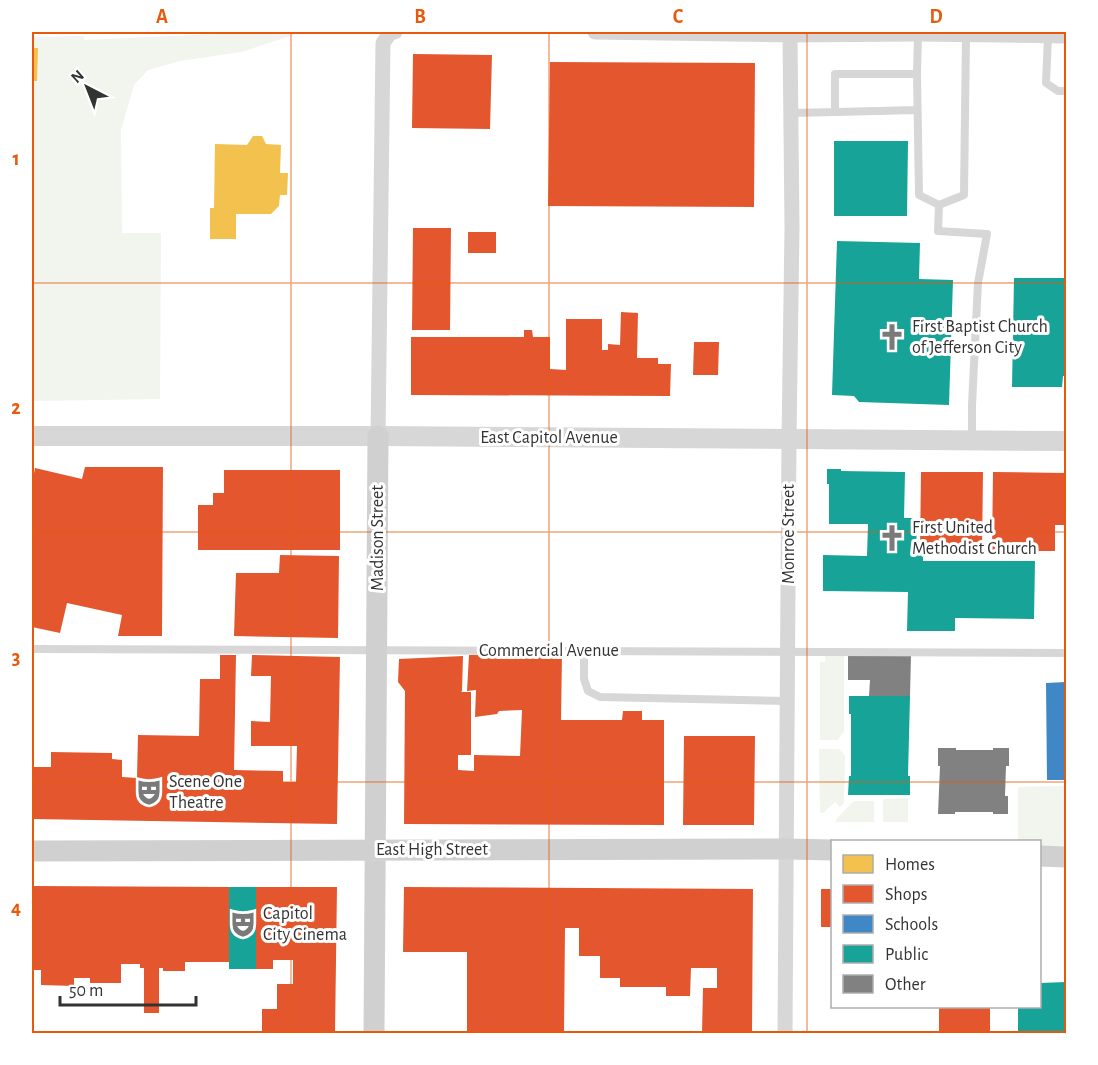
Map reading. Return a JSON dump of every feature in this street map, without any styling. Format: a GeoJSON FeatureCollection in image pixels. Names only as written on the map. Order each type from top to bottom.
{"type":"FeatureCollection","features":[{"type":"Feature","properties":{"kind":"main road","name":"Madison Street"},"geometry":{"type":"LineString","coordinates":[[374,1034],[378,436]]}},
{"type":"Feature","properties":{"kind":"main road","name":"East High Street"},"geometry":{"type":"LineString","coordinates":[[32,851],[831,850]]}},
{"type":"Feature","properties":{"kind":"main road"},"geometry":{"type":"LineString","coordinates":[[1041,856],[1066,857]]}},
{"type":"Feature","properties":{"kind":"street","name":"Madison Street"},"geometry":{"type":"LineString","coordinates":[[378,436],[383,43],[390,33],[395,32]]}},
{"type":"Feature","properties":{"kind":"street"},"geometry":{"type":"LineString","coordinates":[[595,32],[1066,36]]}},
{"type":"Feature","properties":{"kind":"street","name":"Monroe Street"},"geometry":{"type":"LineString","coordinates":[[785,1034],[792,227],[790,34]]}},
{"type":"Feature","properties":{"kind":"street","name":"East Capitol Avenue"},"geometry":{"type":"LineString","coordinates":[[32,436],[1066,441]]}},
{"type":"Feature","properties":{"kind":"lane"},"geometry":{"type":"LineString","coordinates":[[918,34],[919,195],[939,205],[964,195],[966,34]]}},
{"type":"Feature","properties":{"kind":"lane"},"geometry":{"type":"LineString","coordinates":[[1048,36],[1046,83],[1058,91],[1066,91]]}},
{"type":"Feature","properties":{"kind":"lane"},"geometry":{"type":"LineString","coordinates":[[835,112],[835,74],[917,74]]}},
{"type":"Feature","properties":{"kind":"lane"},"geometry":{"type":"LineString","coordinates":[[791,113],[917,110]]}},
{"type":"Feature","properties":{"kind":"lane"},"geometry":{"type":"LineString","coordinates":[[939,205],[938,231],[987,234],[978,283],[972,440]]}},
{"type":"Feature","properties":{"kind":"lane","name":"Commercial Avenue"},"geometry":{"type":"LineString","coordinates":[[32,649],[1066,653]]}},
{"type":"Feature","properties":{"kind":"lane"},"geometry":{"type":"LineString","coordinates":[[584,651],[584,679],[588,691],[600,697],[788,701]]}},
{"type":"Feature","properties":{"kind":"shaded area"},"geometry":{"type":"Polygon","coordinates":[[[236,32],[303,32],[241,52],[180,61],[148,70],[134,85],[121,130],[122,233],[161,233],[160,399],[32,401],[32,37],[84,36],[84,40],[236,32]]]}},
{"type":"Feature","properties":{"kind":"shaded area"},"geometry":{"type":"Polygon","coordinates":[[[825,656],[844,656],[844,731],[838,740],[820,740],[820,662],[825,662],[825,656]]]}},
{"type":"Feature","properties":{"kind":"shaded area"},"geometry":{"type":"Polygon","coordinates":[[[819,749],[839,749],[845,756],[844,803],[840,807],[835,802],[823,813],[820,813],[819,749]]]}},
{"type":"Feature","properties":{"kind":"shaded area"},"geometry":{"type":"Polygon","coordinates":[[[1066,786],[1066,846],[1041,846],[1041,840],[1018,840],[1018,787],[1066,786]]]}},
{"type":"Feature","properties":{"kind":"shaded area"},"geometry":{"type":"Polygon","coordinates":[[[908,798],[908,822],[883,822],[883,799],[908,798]]]}},
{"type":"Feature","properties":{"kind":"shaded area"},"geometry":{"type":"Polygon","coordinates":[[[854,801],[874,801],[874,822],[836,822],[837,818],[854,801]]]}},
{"type":"Feature","properties":{"kind":"building: Homes"},"geometry":{"type":"Polygon","coordinates":[[[32,48],[38,48],[37,81],[32,81],[32,48]]]}},
{"type":"Feature","properties":{"kind":"building: Homes"},"geometry":{"type":"Polygon","coordinates":[[[253,136],[262,136],[266,144],[281,145],[280,173],[288,173],[287,195],[280,195],[279,206],[271,214],[236,214],[236,239],[210,239],[210,208],[214,208],[215,144],[247,145],[253,136]]]}},
{"type":"Feature","properties":{"kind":"building: Shops"},"geometry":{"type":"Polygon","coordinates":[[[413,54],[492,55],[490,129],[412,128],[413,54]]]}},
{"type":"Feature","properties":{"kind":"building: Shops"},"geometry":{"type":"Polygon","coordinates":[[[550,62],[755,63],[754,207],[548,206],[550,62]]]}},
{"type":"Feature","properties":{"kind":"building: Shops"},"geometry":{"type":"Polygon","coordinates":[[[413,228],[451,228],[450,330],[412,330],[413,228]]]}},
{"type":"Feature","properties":{"kind":"building: Shops"},"geometry":{"type":"Polygon","coordinates":[[[468,232],[496,232],[496,253],[468,253],[468,232]]]}},
{"type":"Feature","properties":{"kind":"building: Shops"},"geometry":{"type":"Polygon","coordinates":[[[621,312],[638,313],[637,358],[658,358],[658,364],[671,364],[670,396],[411,395],[411,337],[524,337],[524,330],[532,330],[533,337],[550,337],[550,369],[566,370],[566,319],[602,319],[602,350],[608,350],[608,344],[620,345],[621,312]]]}},
{"type":"Feature","properties":{"kind":"building: Shops"},"geometry":{"type":"Polygon","coordinates":[[[694,342],[719,342],[718,375],[693,375],[694,342]]]}},
{"type":"Feature","properties":{"kind":"building: Shops"},"geometry":{"type":"Polygon","coordinates":[[[85,467],[163,467],[162,636],[118,636],[122,615],[67,603],[60,633],[32,627],[32,484],[35,468],[82,479],[85,467]]]}},
{"type":"Feature","properties":{"kind":"building: Shops"},"geometry":{"type":"Polygon","coordinates":[[[224,470],[340,470],[340,550],[198,550],[198,505],[213,505],[213,493],[224,493],[224,470]]]}},
{"type":"Feature","properties":{"kind":"building: Shops"},"geometry":{"type":"Polygon","coordinates":[[[921,472],[983,472],[982,551],[920,550],[921,472]]]}},
{"type":"Feature","properties":{"kind":"building: Shops"},"geometry":{"type":"Polygon","coordinates":[[[993,472],[1066,473],[1066,525],[1055,525],[1055,551],[992,551],[993,472]]]}},
{"type":"Feature","properties":{"kind":"building: Shops"},"geometry":{"type":"Polygon","coordinates":[[[280,555],[339,556],[338,638],[234,636],[236,573],[279,573],[280,555]]]}},
{"type":"Feature","properties":{"kind":"building: Shops"},"geometry":{"type":"Polygon","coordinates":[[[562,654],[561,720],[622,720],[623,711],[642,711],[642,720],[664,720],[664,825],[404,824],[405,691],[398,682],[399,659],[463,656],[461,692],[471,692],[471,755],[458,755],[458,770],[474,771],[474,755],[520,756],[522,710],[499,711],[497,714],[475,717],[476,690],[467,691],[469,655],[562,654]]]}},
{"type":"Feature","properties":{"kind":"building: Shops"},"geometry":{"type":"Polygon","coordinates":[[[220,655],[236,655],[234,770],[283,771],[283,782],[296,782],[297,746],[251,746],[251,721],[270,722],[271,676],[251,676],[252,655],[340,657],[337,824],[32,819],[32,767],[51,767],[51,752],[112,753],[112,759],[122,760],[122,777],[137,778],[138,735],[199,736],[200,679],[220,679],[220,655]]]}},
{"type":"Feature","properties":{"kind":"building: Shops"},"geometry":{"type":"Polygon","coordinates":[[[684,736],[755,736],[754,825],[683,825],[684,736]]]}},
{"type":"Feature","properties":{"kind":"building: Shops"},"geometry":{"type":"Polygon","coordinates":[[[32,886],[229,887],[229,962],[185,962],[185,971],[163,971],[163,968],[159,968],[159,1013],[144,1013],[144,968],[140,968],[140,964],[121,964],[121,983],[90,983],[90,978],[74,978],[74,986],[41,985],[41,970],[32,970],[32,886]]]}},
{"type":"Feature","properties":{"kind":"building: Shops"},"geometry":{"type":"Polygon","coordinates":[[[256,887],[337,887],[335,1034],[262,1034],[262,1009],[277,1009],[277,984],[293,984],[293,960],[273,960],[273,969],[256,969],[256,887]]]}},
{"type":"Feature","properties":{"kind":"building: Shops"},"geometry":{"type":"Polygon","coordinates":[[[404,887],[753,889],[752,1034],[702,1034],[703,988],[717,988],[717,968],[691,968],[690,996],[666,996],[666,987],[620,987],[620,978],[600,978],[600,956],[579,956],[579,928],[565,928],[564,1034],[467,1034],[467,952],[403,952],[404,887]]]}},
{"type":"Feature","properties":{"kind":"building: Shops"},"geometry":{"type":"Polygon","coordinates":[[[821,889],[831,889],[831,927],[821,927],[821,889]]]}},
{"type":"Feature","properties":{"kind":"building: Shops"},"geometry":{"type":"Polygon","coordinates":[[[939,1008],[990,1008],[990,1034],[939,1034],[939,1008]]]}},
{"type":"Feature","properties":{"kind":"building: Schools"},"geometry":{"type":"Polygon","coordinates":[[[1066,682],[1066,780],[1047,780],[1046,683],[1066,682]]]}},
{"type":"Feature","properties":{"kind":"building: Public"},"geometry":{"type":"Polygon","coordinates":[[[834,141],[908,141],[907,216],[834,216],[834,141]]]}},
{"type":"Feature","properties":{"kind":"building: Public","name":"First Baptist Church of Jefferson City"},"geometry":{"type":"Polygon","coordinates":[[[837,241],[920,243],[919,279],[953,280],[949,405],[859,402],[854,396],[832,395],[837,241]]]}},
{"type":"Feature","properties":{"kind":"building: Public"},"geometry":{"type":"Polygon","coordinates":[[[1014,278],[1066,278],[1066,376],[1063,376],[1062,387],[1012,387],[1014,278]]]}},
{"type":"Feature","properties":{"kind":"building: Public"},"geometry":{"type":"Polygon","coordinates":[[[827,469],[905,472],[904,518],[917,518],[916,552],[923,552],[923,561],[1035,561],[1034,619],[955,618],[955,631],[907,631],[908,592],[823,591],[823,555],[867,556],[868,524],[829,524],[827,469]]]}},
{"type":"Feature","properties":{"kind":"building: Public"},"geometry":{"type":"Polygon","coordinates":[[[849,696],[910,696],[908,776],[910,776],[910,795],[848,795],[849,776],[851,776],[849,696]]]}},
{"type":"Feature","properties":{"kind":"building: Public","name":"Capitol City Cinema"},"geometry":{"type":"Polygon","coordinates":[[[229,887],[256,887],[256,969],[229,969],[229,887]]]}},
{"type":"Feature","properties":{"kind":"building: Public"},"geometry":{"type":"Polygon","coordinates":[[[1066,982],[1066,1034],[1018,1034],[1018,1008],[1041,1008],[1041,983],[1066,982]]]}},
{"type":"Feature","properties":{"kind":"building: Other"},"geometry":{"type":"Polygon","coordinates":[[[848,655],[911,655],[910,696],[869,696],[870,680],[848,680],[848,655]]]}},
{"type":"Feature","properties":{"kind":"building: Other"},"geometry":{"type":"Polygon","coordinates":[[[938,748],[993,750],[993,748],[1009,748],[1005,796],[1008,796],[1008,814],[955,812],[955,814],[938,814],[940,766],[938,766],[938,748]]]}},
{"type":"Feature","properties":{"kind":"place","name":"First Baptist Church of Jefferson City"},"geometry":{"type":"Point","coordinates":[892,337]}},
{"type":"Feature","properties":{"kind":"place","name":"First United Methodist Church"},"geometry":{"type":"Point","coordinates":[892,538]}},
{"type":"Feature","properties":{"kind":"place","name":"Scene One Theatre"},"geometry":{"type":"Point","coordinates":[149,792]}},
{"type":"Feature","properties":{"kind":"place","name":"Capitol City Cinema"},"geometry":{"type":"Point","coordinates":[243,924]}}]}
